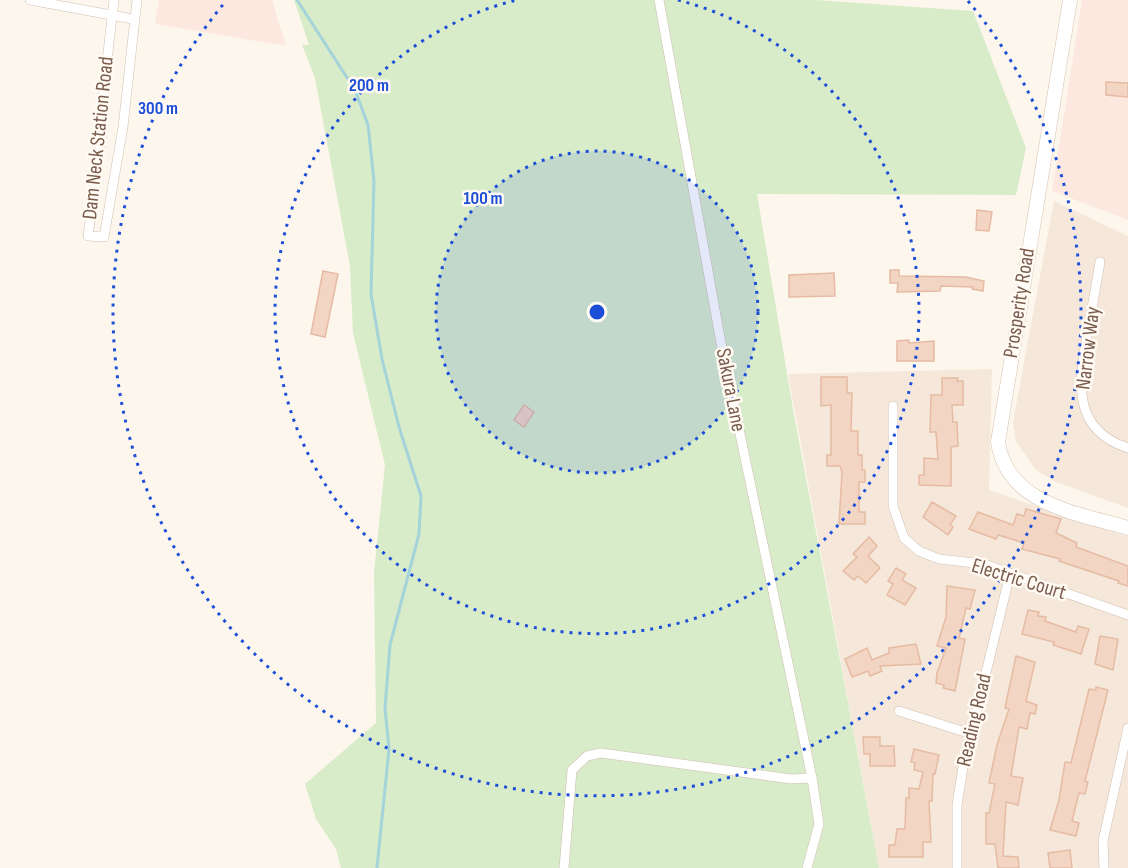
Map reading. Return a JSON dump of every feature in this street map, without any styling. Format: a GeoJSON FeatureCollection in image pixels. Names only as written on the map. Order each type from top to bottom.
{"type":"FeatureCollection","features":[{"type":"Feature","properties":{"kind":"street"},"geometry":{"type":"LineString","coordinates":[[30,0],[133,19]]}},
{"type":"Feature","properties":{"kind":"street","name":"Dam Neck Station Road"},"geometry":{"type":"LineString","coordinates":[[114,0],[102,133],[88,236],[104,237],[123,127],[133,19],[137,0]]}},
{"type":"Feature","properties":{"kind":"street","name":"Sakura Lane"},"geometry":{"type":"LineString","coordinates":[[659,0],[721,343],[812,778],[819,824],[807,868]]}},
{"type":"Feature","properties":{"kind":"street","name":"Prosperity Road"},"geometry":{"type":"LineString","coordinates":[[1070,0],[998,442],[1008,472],[1029,495],[1128,528]]}},
{"type":"Feature","properties":{"kind":"street","name":"Narrow Way"},"geometry":{"type":"LineString","coordinates":[[1100,262],[1079,390],[1091,421],[1112,443],[1128,448]]}},
{"type":"Feature","properties":{"kind":"street","name":"Electric Court"},"geometry":{"type":"LineString","coordinates":[[893,406],[893,506],[904,538],[919,551],[939,559],[984,564],[1128,615]]}},
{"type":"Feature","properties":{"kind":"street","name":"Reading Road"},"geometry":{"type":"LineString","coordinates":[[957,868],[957,805],[971,734],[1010,574]]}},
{"type":"Feature","properties":{"kind":"street"},"geometry":{"type":"LineString","coordinates":[[899,711],[971,734]]}},
{"type":"Feature","properties":{"kind":"street"},"geometry":{"type":"LineString","coordinates":[[1104,868],[1103,841],[1128,728]]}},
{"type":"Feature","properties":{"kind":"street"},"geometry":{"type":"LineString","coordinates":[[564,868],[573,770],[586,756],[601,753],[791,779],[812,778]]}},
{"type":"Feature","properties":{"kind":"shaded area"},"geometry":{"type":"Polygon","coordinates":[[[159,0],[272,0],[286,46],[155,24],[159,0]]]}},
{"type":"Feature","properties":{"kind":"shaded area"},"geometry":{"type":"Polygon","coordinates":[[[1082,0],[1128,0],[1128,220],[1052,191],[1082,0]]]}},
{"type":"Feature","properties":{"kind":"shaded area"},"geometry":{"type":"Polygon","coordinates":[[[1054,201],[1128,236],[1128,508],[1056,482],[1036,470],[1016,442],[1013,422],[1054,201]]]}},
{"type":"Feature","properties":{"kind":"shaded area"},"geometry":{"type":"Polygon","coordinates":[[[992,369],[989,490],[1128,537],[1128,868],[879,868],[788,374],[992,369]]]}},
{"type":"Feature","properties":{"kind":"green space"},"geometry":{"type":"Polygon","coordinates":[[[294,0],[816,0],[973,11],[1026,148],[1016,195],[757,194],[793,409],[879,868],[341,868],[336,849],[316,819],[305,784],[376,723],[374,573],[385,465],[353,333],[350,266],[315,78],[302,45],[309,45],[294,0]]]}},
{"type":"Feature","properties":{"kind":"building"},"geometry":{"type":"Polygon","coordinates":[[[1106,82],[1128,83],[1128,97],[1106,95],[1106,82]]]}},
{"type":"Feature","properties":{"kind":"building"},"geometry":{"type":"Polygon","coordinates":[[[977,210],[992,212],[989,231],[976,230],[977,210]]]}},
{"type":"Feature","properties":{"kind":"building"},"geometry":{"type":"Polygon","coordinates":[[[890,270],[899,270],[899,276],[966,277],[984,281],[983,291],[972,289],[973,287],[941,286],[940,291],[897,292],[898,283],[890,283],[890,270]]]}},
{"type":"Feature","properties":{"kind":"building"},"geometry":{"type":"Polygon","coordinates":[[[323,271],[338,274],[325,337],[311,334],[323,271]]]}},
{"type":"Feature","properties":{"kind":"building"},"geometry":{"type":"Polygon","coordinates":[[[834,273],[835,296],[789,297],[789,275],[834,273]]]}},
{"type":"Feature","properties":{"kind":"building"},"geometry":{"type":"Polygon","coordinates":[[[909,340],[909,343],[934,341],[934,361],[897,361],[897,341],[909,340]]]}},
{"type":"Feature","properties":{"kind":"building"},"geometry":{"type":"Polygon","coordinates":[[[821,377],[847,377],[847,393],[852,393],[851,431],[858,431],[858,455],[862,455],[862,470],[865,470],[865,482],[859,482],[859,512],[865,512],[865,524],[839,524],[842,472],[840,466],[827,466],[827,455],[831,455],[831,405],[821,406],[821,377]]]}},
{"type":"Feature","properties":{"kind":"building"},"geometry":{"type":"Polygon","coordinates":[[[942,378],[958,378],[957,381],[963,381],[963,405],[952,405],[953,422],[957,422],[958,446],[951,447],[951,486],[919,485],[919,475],[924,475],[924,458],[938,459],[936,432],[930,432],[931,395],[942,395],[942,378]]]}},
{"type":"Feature","properties":{"kind":"building"},"geometry":{"type":"Polygon","coordinates":[[[524,405],[534,412],[524,427],[514,420],[524,405]]]}},
{"type":"Feature","properties":{"kind":"building"},"geometry":{"type":"Polygon","coordinates":[[[932,502],[956,516],[950,525],[953,527],[948,535],[923,517],[932,502]]]}},
{"type":"Feature","properties":{"kind":"building"},"geometry":{"type":"Polygon","coordinates":[[[1026,509],[1061,519],[1056,533],[1077,543],[1076,547],[1128,566],[1128,586],[1059,561],[1060,559],[1022,549],[1024,543],[998,535],[996,539],[969,529],[978,512],[1013,525],[1017,514],[1024,516],[1026,509]]]}},
{"type":"Feature","properties":{"kind":"building"},"geometry":{"type":"Polygon","coordinates":[[[869,537],[877,546],[868,556],[880,568],[866,583],[858,576],[854,580],[843,571],[857,557],[853,554],[869,537]]]}},
{"type":"Feature","properties":{"kind":"building"},"geometry":{"type":"Polygon","coordinates":[[[896,568],[906,574],[902,580],[916,588],[905,605],[887,595],[893,584],[888,581],[896,568]]]}},
{"type":"Feature","properties":{"kind":"building"},"geometry":{"type":"Polygon","coordinates":[[[947,586],[975,590],[970,609],[966,608],[959,638],[965,639],[955,691],[943,688],[944,685],[936,683],[946,648],[937,646],[946,617],[947,586]]]}},
{"type":"Feature","properties":{"kind":"building"},"geometry":{"type":"Polygon","coordinates":[[[1028,610],[1039,612],[1038,616],[1046,617],[1045,621],[1076,632],[1078,626],[1089,629],[1081,654],[1053,645],[1054,642],[1022,634],[1028,610]]]}},
{"type":"Feature","properties":{"kind":"building"},"geometry":{"type":"Polygon","coordinates":[[[1100,636],[1118,639],[1113,670],[1095,664],[1100,636]]]}},
{"type":"Feature","properties":{"kind":"building"},"geometry":{"type":"Polygon","coordinates":[[[916,644],[921,664],[880,666],[882,671],[870,676],[868,671],[852,677],[845,659],[867,648],[872,660],[889,653],[889,648],[916,644]]]}},
{"type":"Feature","properties":{"kind":"building"},"geometry":{"type":"Polygon","coordinates":[[[1016,656],[1035,662],[1026,701],[1037,705],[1035,714],[1030,713],[1027,729],[1019,727],[1011,776],[1023,778],[1018,805],[1006,802],[1003,856],[1018,857],[1019,868],[998,868],[995,844],[986,844],[986,813],[989,813],[995,784],[989,783],[997,745],[1009,709],[1005,708],[1016,656]]]}},
{"type":"Feature","properties":{"kind":"building"},"geometry":{"type":"Polygon","coordinates":[[[1096,687],[1108,690],[1085,781],[1088,782],[1085,794],[1079,793],[1072,821],[1079,823],[1076,836],[1050,830],[1059,800],[1065,762],[1071,763],[1089,689],[1096,690],[1096,687]]]}},
{"type":"Feature","properties":{"kind":"building"},"geometry":{"type":"Polygon","coordinates":[[[863,737],[880,737],[880,746],[894,746],[895,766],[870,766],[870,754],[864,754],[863,737]]]}},
{"type":"Feature","properties":{"kind":"building"},"geometry":{"type":"Polygon","coordinates":[[[914,749],[939,755],[935,774],[933,774],[932,801],[929,801],[931,842],[923,842],[923,857],[889,857],[889,845],[895,845],[897,829],[905,829],[906,798],[909,798],[909,788],[919,789],[923,772],[914,770],[915,763],[911,762],[914,749]]]}},
{"type":"Feature","properties":{"kind":"building"},"geometry":{"type":"Polygon","coordinates":[[[1070,850],[1072,868],[1050,868],[1048,853],[1070,850]]]}},
{"type":"Feature","properties":{"kind":"waterway"},"geometry":{"type":"LineString","coordinates":[[297,0],[355,90],[368,125],[374,181],[371,294],[382,359],[399,427],[421,496],[419,534],[390,645],[385,708],[389,749],[377,868]]}}]}
